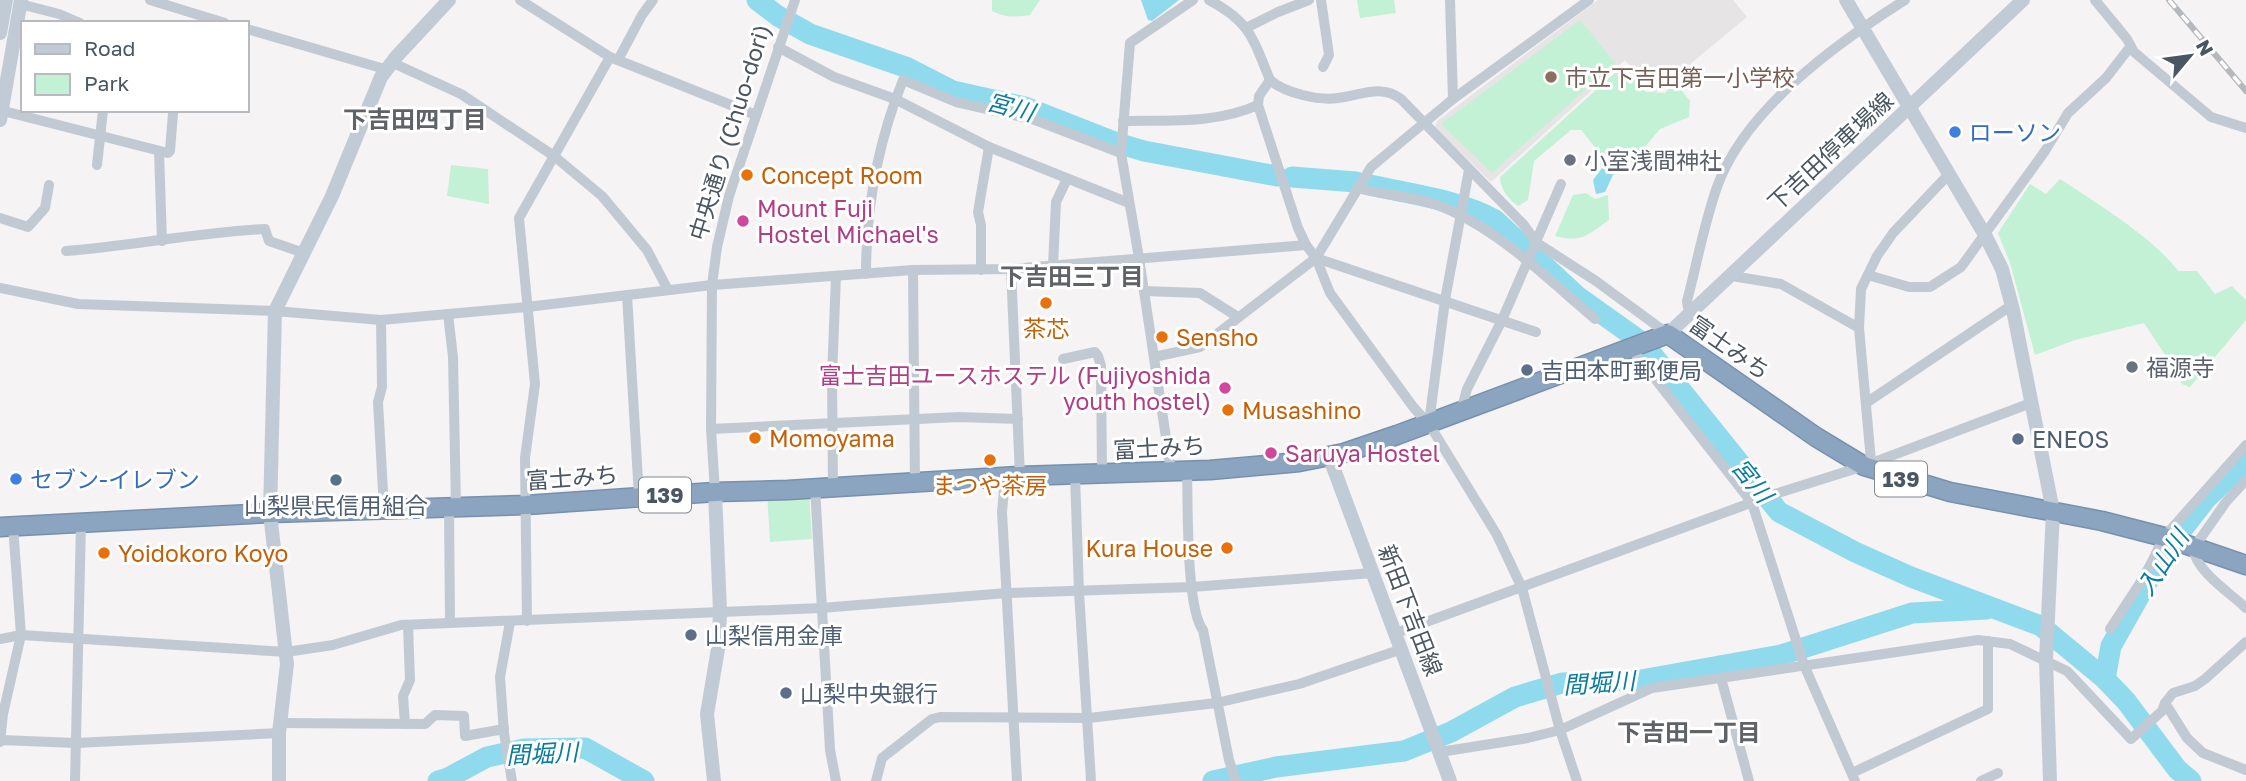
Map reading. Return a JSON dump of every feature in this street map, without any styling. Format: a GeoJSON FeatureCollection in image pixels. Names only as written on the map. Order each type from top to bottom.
{"type":"FeatureCollection","features":[{"type":"Feature","properties":{"kind":"highway","name":"富士みち"},"geometry":{"type":"LineString","coordinates":[[7,527],[270,513],[526,505],[639,496],[1179,471],[1299,462],[1329,456],[1429,424],[1663,336],[1816,437],[1868,463],[1950,492],[2053,511],[2167,538],[2246,565]]}},
{"type":"Feature","properties":{"kind":"street"},"geometry":{"type":"LineString","coordinates":[[150,0],[218,21]]}},
{"type":"Feature","properties":{"kind":"street"},"geometry":{"type":"LineString","coordinates":[[279,781],[280,728],[287,664],[270,513],[275,312],[332,196],[381,78],[396,57],[449,0]]}},
{"type":"Feature","properties":{"kind":"street"},"geometry":{"type":"LineString","coordinates":[[520,0],[614,58],[756,115]]}},
{"type":"Feature","properties":{"kind":"street"},"geometry":{"type":"LineString","coordinates":[[527,621],[525,458],[535,384],[519,218],[614,58],[653,0]]}},
{"type":"Feature","properties":{"kind":"street","name":"中央通り (Chuo-dori)"},"geometry":{"type":"LineString","coordinates":[[714,781],[707,713],[719,643],[720,611],[711,429],[712,285],[717,247],[729,196],[783,29],[795,0]]}},
{"type":"Feature","properties":{"kind":"street"},"geometry":{"type":"LineString","coordinates":[[1192,0],[1130,43],[1121,151],[1154,357],[1179,471],[1198,623],[1203,631],[1216,703],[1236,781]]}},
{"type":"Feature","properties":{"kind":"street"},"geometry":{"type":"LineString","coordinates":[[1209,0],[1223,7],[1248,27],[1270,80],[1276,85],[1293,93],[1335,99],[1379,90],[1391,92],[1522,224],[1537,243],[1596,281],[1663,336]]}},
{"type":"Feature","properties":{"kind":"street"},"geometry":{"type":"LineString","coordinates":[[1248,27],[1309,0]]}},
{"type":"Feature","properties":{"kind":"street"},"geometry":{"type":"LineString","coordinates":[[1321,0],[1329,55],[1323,67]]}},
{"type":"Feature","properties":{"kind":"street"},"geometry":{"type":"LineString","coordinates":[[1450,0],[1453,99]]}},
{"type":"Feature","properties":{"kind":"street"},"geometry":{"type":"LineString","coordinates":[[1154,357],[1200,347],[1316,258],[1371,167],[1453,99],[1589,0]]}},
{"type":"Feature","properties":{"kind":"street"},"geometry":{"type":"LineString","coordinates":[[1846,0],[1985,235],[2002,269],[2012,305],[2053,511],[2046,660],[2050,781]]}},
{"type":"Feature","properties":{"kind":"street"},"geometry":{"type":"LineString","coordinates":[[1689,314],[1687,302],[1710,209],[1741,138],[1761,114],[1862,27],[1905,0]]}},
{"type":"Feature","properties":{"kind":"street","name":"下吉田停車場線"},"geometry":{"type":"LineString","coordinates":[[1663,336],[1732,276],[2022,0]]}},
{"type":"Feature","properties":{"kind":"street"},"geometry":{"type":"LineString","coordinates":[[2095,0],[2127,39],[2130,47],[2211,117],[2246,128]]}},
{"type":"Feature","properties":{"kind":"street"},"geometry":{"type":"LineString","coordinates":[[16,1],[76,21]]}},
{"type":"Feature","properties":{"kind":"street"},"geometry":{"type":"LineString","coordinates":[[0,33],[16,1]]}},
{"type":"Feature","properties":{"kind":"street"},"geometry":{"type":"LineString","coordinates":[[16,1],[1,113],[159,151],[170,151],[173,113]]}},
{"type":"Feature","properties":{"kind":"street"},"geometry":{"type":"LineString","coordinates":[[248,29],[391,66],[461,94],[554,156],[602,196],[647,250],[668,290]]}},
{"type":"Feature","properties":{"kind":"street"},"geometry":{"type":"LineString","coordinates":[[778,47],[834,77],[895,99],[989,147],[1129,203]]}},
{"type":"Feature","properties":{"kind":"street"},"geometry":{"type":"LineString","coordinates":[[1868,275],[1909,287],[1930,287],[1961,267],[2045,151],[2068,113],[2105,78],[2130,47]]}},
{"type":"Feature","properties":{"kind":"street"},"geometry":{"type":"LineString","coordinates":[[866,274],[870,203],[877,165],[903,80],[956,102],[1035,120],[1121,151]]}},
{"type":"Feature","properties":{"kind":"street"},"geometry":{"type":"LineString","coordinates":[[1270,80],[1259,96],[1258,105],[1298,228],[1316,258],[1330,293],[1414,408],[1429,424],[1497,535],[1522,588],[1560,730],[1577,781]]}},
{"type":"Feature","properties":{"kind":"street"},"geometry":{"type":"LineString","coordinates":[[1124,121],[1212,118],[1238,114],[1258,105]]}},
{"type":"Feature","properties":{"kind":"street"},"geometry":{"type":"LineString","coordinates":[[97,165],[103,112]]}},
{"type":"Feature","properties":{"kind":"street"},"geometry":{"type":"LineString","coordinates":[[981,270],[981,225],[978,212],[989,147]]}},
{"type":"Feature","properties":{"kind":"street"},"geometry":{"type":"LineString","coordinates":[[159,151],[162,240]]}},
{"type":"Feature","properties":{"kind":"street"},"geometry":{"type":"LineString","coordinates":[[1429,424],[1445,300],[1469,170]]}},
{"type":"Feature","properties":{"kind":"street"},"geometry":{"type":"LineString","coordinates":[[1868,463],[1859,328],[1861,289],[1877,256],[1893,233],[1949,174]]}},
{"type":"Feature","properties":{"kind":"street"},"geometry":{"type":"LineString","coordinates":[[1053,266],[1056,202],[1067,179]]}},
{"type":"Feature","properties":{"kind":"street"},"geometry":{"type":"LineString","coordinates":[[1461,411],[1467,389],[1503,320],[1561,184]]}},
{"type":"Feature","properties":{"kind":"street"},"geometry":{"type":"LineString","coordinates":[[0,218],[28,227],[45,208],[49,185]]}},
{"type":"Feature","properties":{"kind":"street"},"geometry":{"type":"LineString","coordinates":[[1357,188],[1436,204],[1461,215],[1499,240],[1595,319]]}},
{"type":"Feature","properties":{"kind":"street"},"geometry":{"type":"LineString","coordinates":[[66,251],[222,231],[265,229],[269,242],[304,254]]}},
{"type":"Feature","properties":{"kind":"street"},"geometry":{"type":"LineString","coordinates":[[0,288],[78,304],[275,312],[381,320],[527,307],[712,285],[913,270],[1011,269],[1306,245]]}},
{"type":"Feature","properties":{"kind":"street"},"geometry":{"type":"LineString","coordinates":[[1316,258],[1536,332]]}},
{"type":"Feature","properties":{"kind":"street"},"geometry":{"type":"LineString","coordinates":[[1011,269],[1018,419],[1013,477],[1002,512],[1017,781]]}},
{"type":"Feature","properties":{"kind":"street"},"geometry":{"type":"LineString","coordinates":[[913,270],[915,483]]}},
{"type":"Feature","properties":{"kind":"street"},"geometry":{"type":"LineString","coordinates":[[834,486],[832,376],[836,276]]}},
{"type":"Feature","properties":{"kind":"street"},"geometry":{"type":"LineString","coordinates":[[1732,276],[1781,284],[1859,328]]}},
{"type":"Feature","properties":{"kind":"street"},"geometry":{"type":"LineString","coordinates":[[1144,291],[1200,293],[1238,317]]}},
{"type":"Feature","properties":{"kind":"street"},"geometry":{"type":"LineString","coordinates":[[627,295],[639,496]]}},
{"type":"Feature","properties":{"kind":"street"},"geometry":{"type":"LineString","coordinates":[[1866,403],[2012,305]]}},
{"type":"Feature","properties":{"kind":"street"},"geometry":{"type":"LineString","coordinates":[[448,314],[453,357],[450,624]]}},
{"type":"Feature","properties":{"kind":"street"},"geometry":{"type":"LineString","coordinates":[[381,320],[382,387],[378,402],[384,509]]}},
{"type":"Feature","properties":{"kind":"street"},"geometry":{"type":"LineString","coordinates":[[1633,348],[1754,503],[1803,662],[1853,777],[1988,709],[1988,641]]}},
{"type":"Feature","properties":{"kind":"street"},"geometry":{"type":"LineString","coordinates":[[1063,359],[1095,352],[1098,356],[1101,366],[1102,474]]}},
{"type":"Feature","properties":{"kind":"street"},"geometry":{"type":"LineString","coordinates":[[1396,633],[2031,403]]}},
{"type":"Feature","properties":{"kind":"street"},"geometry":{"type":"LineString","coordinates":[[711,429],[958,417],[1018,419]]}},
{"type":"Feature","properties":{"kind":"street"},"geometry":{"type":"LineString","coordinates":[[2110,629],[2167,538],[2246,445]]}},
{"type":"Feature","properties":{"kind":"street","name":"新田下吉田線"},"geometry":{"type":"LineString","coordinates":[[1329,456],[1450,781]]}},
{"type":"Feature","properties":{"kind":"street"},"geometry":{"type":"LineString","coordinates":[[1075,475],[1079,592],[1091,781]]}},
{"type":"Feature","properties":{"kind":"street"},"geometry":{"type":"LineString","coordinates":[[2246,480],[2192,545],[2199,562],[2246,608]]}},
{"type":"Feature","properties":{"kind":"street"},"geometry":{"type":"LineString","coordinates":[[815,488],[830,750],[836,781]]}},
{"type":"Feature","properties":{"kind":"street"},"geometry":{"type":"LineString","coordinates":[[75,781],[81,523]]}},
{"type":"Feature","properties":{"kind":"street"},"geometry":{"type":"LineString","coordinates":[[7,527],[21,635],[0,741],[76,743],[280,728],[425,724],[435,715],[464,716],[465,736],[504,731]]}},
{"type":"Feature","properties":{"kind":"street"},"geometry":{"type":"LineString","coordinates":[[0,639],[21,635],[286,652],[333,645],[408,625],[821,607],[1007,593],[1192,587],[1373,573]]}},
{"type":"Feature","properties":{"kind":"street"},"geometry":{"type":"LineString","coordinates":[[510,622],[500,677],[504,731],[512,781]]}},
{"type":"Feature","properties":{"kind":"street"},"geometry":{"type":"LineString","coordinates":[[404,724],[403,696],[410,680],[408,625]]}},
{"type":"Feature","properties":{"kind":"street"},"geometry":{"type":"LineString","coordinates":[[1437,744],[1528,738],[1560,730],[1652,688],[1803,662],[1978,640],[2010,644],[2067,671],[2131,739],[2164,707],[2173,693],[2195,686],[2246,642]]}},
{"type":"Feature","properties":{"kind":"street"},"geometry":{"type":"LineString","coordinates":[[876,781],[882,758],[932,719],[943,716],[1089,718],[1216,703],[1299,684],[1402,649]]}},
{"type":"Feature","properties":{"kind":"street"},"geometry":{"type":"LineString","coordinates":[[1721,678],[1749,781]]}},
{"type":"Feature","properties":{"kind":"street"},"geometry":{"type":"LineString","coordinates":[[2164,707],[2187,738],[2203,753],[2246,770]]}},
{"type":"Feature","properties":{"kind":"street"},"geometry":{"type":"LineString","coordinates":[[1981,781],[1998,773]]}},
{"type":"Feature","properties":{"kind":"shaded area","name":"市立下吉田第一小学校"},"geometry":{"type":"Polygon","coordinates":[[[1598,0],[1733,0],[1747,17],[1654,94],[1625,60],[1491,182],[1435,128],[1437,121],[1598,0]]]}},
{"type":"Feature","properties":{"kind":"green space"},"geometry":{"type":"Polygon","coordinates":[[[992,0],[1040,0],[1030,15],[1015,16],[992,11],[992,0]]]}},
{"type":"Feature","properties":{"kind":"green space"},"geometry":{"type":"Polygon","coordinates":[[[1357,0],[1394,0],[1396,13],[1360,18],[1357,0]]]}},
{"type":"Feature","properties":{"kind":"green space"},"geometry":{"type":"Polygon","coordinates":[[[1580,20],[1615,63],[1492,173],[1441,124],[1580,20]]]}},
{"type":"Feature","properties":{"kind":"green space"},"geometry":{"type":"Polygon","coordinates":[[[1625,68],[1646,92],[1665,93],[1672,85],[1679,87],[1690,101],[1689,117],[1660,129],[1632,162],[1618,165],[1614,173],[1598,163],[1594,146],[1581,130],[1571,130],[1534,161],[1528,200],[1518,206],[1515,204],[1503,190],[1500,177],[1619,69],[1625,68]]]}},
{"type":"Feature","properties":{"kind":"green space"},"geometry":{"type":"Polygon","coordinates":[[[451,165],[488,169],[489,204],[447,196],[451,165]]]}},
{"type":"Feature","properties":{"kind":"green space"},"geometry":{"type":"Polygon","coordinates":[[[2060,179],[2139,233],[2178,271],[2197,271],[2215,294],[2232,286],[2246,300],[2246,320],[2190,387],[2182,384],[2144,323],[2075,340],[2035,355],[2010,263],[1998,233],[2030,184],[2046,194],[2060,179]]]}},
{"type":"Feature","properties":{"kind":"green space"},"geometry":{"type":"Polygon","coordinates":[[[1586,193],[1595,199],[1608,195],[1609,220],[1579,238],[1555,236],[1573,195],[1586,193]]]}},
{"type":"Feature","properties":{"kind":"green space"},"geometry":{"type":"Polygon","coordinates":[[[767,492],[809,492],[812,539],[770,542],[767,492]]]}},
{"type":"Feature","properties":{"kind":"water"},"geometry":{"type":"Polygon","coordinates":[[[1141,0],[1179,0],[1152,21],[1148,20],[1141,0]]]}},
{"type":"Feature","properties":{"kind":"water"},"geometry":{"type":"Polygon","coordinates":[[[1608,160],[1618,160],[1624,166],[1613,175],[1605,192],[1596,194],[1593,180],[1608,160]]]}},
{"type":"Feature","properties":{"kind":"waterway","name":"宮川"},"geometry":{"type":"LineString","coordinates":[[757,0],[778,16],[810,34],[908,68],[953,91],[1025,107],[1144,151],[1277,176]]}},
{"type":"Feature","properties":{"kind":"waterway","name":"宮川"},"geometry":{"type":"LineString","coordinates":[[1292,177],[1356,182]]}},
{"type":"Feature","properties":{"kind":"waterway","name":"宮川"},"geometry":{"type":"LineString","coordinates":[[1366,184],[1449,202],[1495,220],[1577,296],[1643,343],[1779,512],[1855,552],[1911,577],[2041,626],[2105,679],[2126,701],[2177,769],[2191,781]]}},
{"type":"Feature","properties":{"kind":"waterway","name":"入山川"},"geometry":{"type":"LineString","coordinates":[[2105,679],[2111,646],[2163,554],[2206,499],[2246,461]]}},
{"type":"Feature","properties":{"kind":"waterway","name":"間堀川"},"geometry":{"type":"LineString","coordinates":[[1213,781],[1276,767],[1404,751],[1451,732],[1515,697],[1562,683],[1641,680],[1781,655],[1912,613],[1987,609]]}},
{"type":"Feature","properties":{"kind":"waterway","name":"間堀川"},"geometry":{"type":"LineString","coordinates":[[438,781],[487,757],[524,749],[585,748],[644,781]]}},
{"type":"Feature","properties":{"kind":"railway"},"geometry":{"type":"LineString","coordinates":[[2169,0],[2246,91]]}},
{"type":"Feature","properties":{"kind":"place","name":"市立下吉田第一小学校"},"geometry":{"type":"Point","coordinates":[1551,77]}},
{"type":"Feature","properties":{"kind":"place","name":"ローソン"},"geometry":{"type":"Point","coordinates":[1955,132]}},
{"type":"Feature","properties":{"kind":"place","name":"小室浅間神社"},"geometry":{"type":"Point","coordinates":[1570,160]}},
{"type":"Feature","properties":{"kind":"place","name":"Concept Room"},"geometry":{"type":"Point","coordinates":[747,175]}},
{"type":"Feature","properties":{"kind":"place","name":"Mount Fuji Hostel Michael's"},"geometry":{"type":"Point","coordinates":[743,221]}},
{"type":"Feature","properties":{"kind":"place","name":"茶芯"},"geometry":{"type":"Point","coordinates":[1046,303]}},
{"type":"Feature","properties":{"kind":"place","name":"Sensho"},"geometry":{"type":"Point","coordinates":[1162,337]}},
{"type":"Feature","properties":{"kind":"place","name":"福源寺"},"geometry":{"type":"Point","coordinates":[2132,367]}},
{"type":"Feature","properties":{"kind":"place","name":"吉田本町郵便局"},"geometry":{"type":"Point","coordinates":[1527,370]}},
{"type":"Feature","properties":{"kind":"place","name":"富士吉田ユースホステル (Fujiyoshida youth hostel)"},"geometry":{"type":"Point","coordinates":[1225,388]}},
{"type":"Feature","properties":{"kind":"place","name":"Musashino"},"geometry":{"type":"Point","coordinates":[1228,410]}},
{"type":"Feature","properties":{"kind":"place","name":"Momoyama"},"geometry":{"type":"Point","coordinates":[755,438]}},
{"type":"Feature","properties":{"kind":"place","name":"ENEOS"},"geometry":{"type":"Point","coordinates":[2018,439]}},
{"type":"Feature","properties":{"kind":"place","name":"Saruya Hostel"},"geometry":{"type":"Point","coordinates":[1271,453]}},
{"type":"Feature","properties":{"kind":"place","name":"まつや茶房"},"geometry":{"type":"Point","coordinates":[990,460]}},
{"type":"Feature","properties":{"kind":"place","name":"セブン-イレブン"},"geometry":{"type":"Point","coordinates":[16,479]}},
{"type":"Feature","properties":{"kind":"place","name":"山梨県民信用組合"},"geometry":{"type":"Point","coordinates":[336,480]}},
{"type":"Feature","properties":{"kind":"place","name":"Kura House"},"geometry":{"type":"Point","coordinates":[1227,548]}},
{"type":"Feature","properties":{"kind":"place","name":"Yoidokoro Koyo"},"geometry":{"type":"Point","coordinates":[104,553]}},
{"type":"Feature","properties":{"kind":"place","name":"山梨信用金庫"},"geometry":{"type":"Point","coordinates":[691,635]}},
{"type":"Feature","properties":{"kind":"place","name":"山梨中央銀行"},"geometry":{"type":"Point","coordinates":[786,693]}},
{"type":"Feature","properties":{"kind":"district","name":"下吉田四丁目"},"geometry":{"type":"Point","coordinates":[415,118]}},
{"type":"Feature","properties":{"kind":"district","name":"下吉田三丁目"},"geometry":{"type":"Point","coordinates":[1072,275]}},
{"type":"Feature","properties":{"kind":"district","name":"下吉田一丁目"},"geometry":{"type":"Point","coordinates":[1689,731]}}]}
